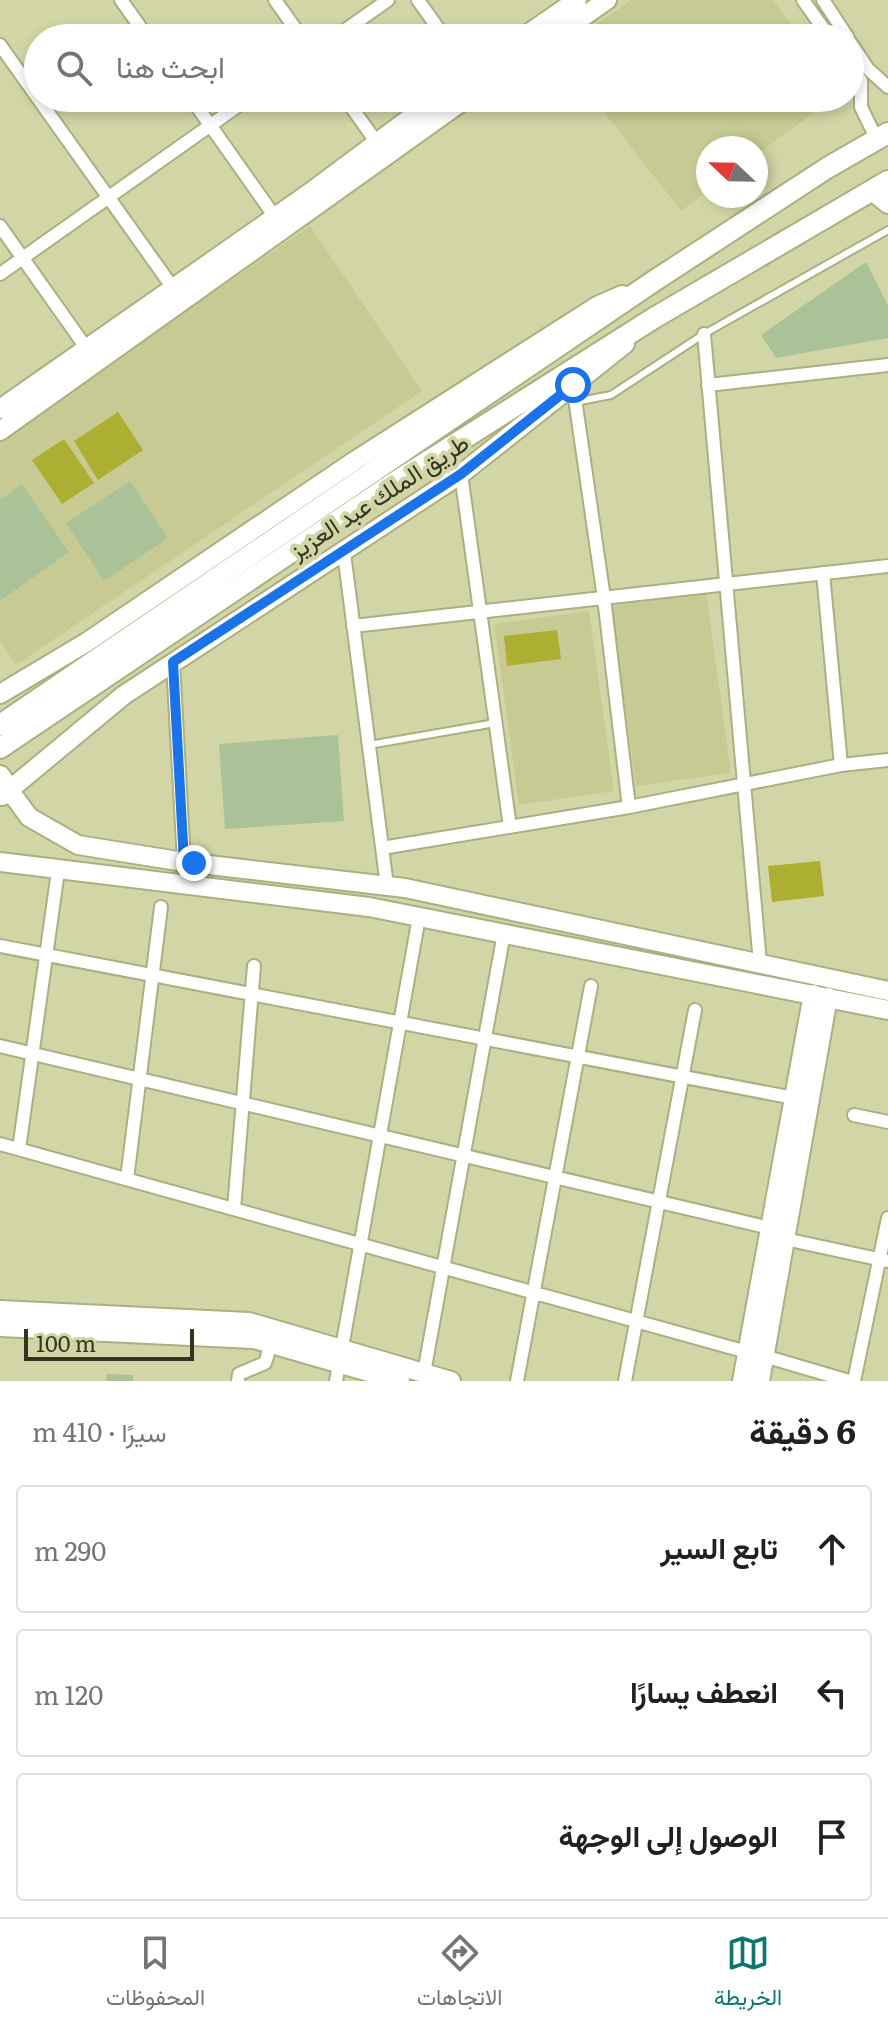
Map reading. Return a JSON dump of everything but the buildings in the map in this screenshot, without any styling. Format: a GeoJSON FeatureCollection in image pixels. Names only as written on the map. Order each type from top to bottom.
{"type":"FeatureCollection","features":[{"type":"Feature","properties":{"kind":"main road"},"geometry":{"type":"LineString","coordinates":[[7,732],[654,281],[882,135]]}},
{"type":"Feature","properties":{"kind":"main road","name":"طريق الملك عبد العزيز"},"geometry":{"type":"LineString","coordinates":[[7,732],[654,318],[883,192]]}},
{"type":"Feature","properties":{"kind":"street"},"geometry":{"type":"LineString","coordinates":[[121,0],[138,24]]}},
{"type":"Feature","properties":{"kind":"street"},"geometry":{"type":"LineString","coordinates":[[275,0],[292,24]]}},
{"type":"Feature","properties":{"kind":"street"},"geometry":{"type":"LineString","coordinates":[[354,24],[388,0]]}},
{"type":"Feature","properties":{"kind":"street"},"geometry":{"type":"LineString","coordinates":[[418,0],[435,24]]}},
{"type":"Feature","properties":{"kind":"street"},"geometry":{"type":"LineString","coordinates":[[542,24],[577,0]]}},
{"type":"Feature","properties":{"kind":"street"},"geometry":{"type":"LineString","coordinates":[[573,24],[607,0]]}},
{"type":"Feature","properties":{"kind":"street"},"geometry":{"type":"LineString","coordinates":[[803,0],[820,24]]}},
{"type":"Feature","properties":{"kind":"street"},"geometry":{"type":"LineString","coordinates":[[823,0],[839,24]]}},
{"type":"Feature","properties":{"kind":"street"},"geometry":{"type":"LineString","coordinates":[[0,45],[24,79]]}},
{"type":"Feature","properties":{"kind":"street"},"geometry":{"type":"LineString","coordinates":[[864,63],[888,87]]}},
{"type":"Feature","properties":{"kind":"street"},"geometry":{"type":"LineString","coordinates":[[864,111],[882,135]]}},
{"type":"Feature","properties":{"kind":"street"},"geometry":{"type":"LineString","coordinates":[[48,112],[173,288]]}},
{"type":"Feature","properties":{"kind":"street"},"geometry":{"type":"LineString","coordinates":[[200,112],[275,217]]}},
{"type":"Feature","properties":{"kind":"street"},"geometry":{"type":"LineString","coordinates":[[0,274],[230,112]]}},
{"type":"Feature","properties":{"kind":"street"},"geometry":{"type":"LineString","coordinates":[[355,112],[377,143]]}},
{"type":"Feature","properties":{"kind":"street"},"geometry":{"type":"LineString","coordinates":[[0,409],[275,217],[418,112]]}},
{"type":"Feature","properties":{"kind":"street"},"geometry":{"type":"LineString","coordinates":[[0,431],[447,112]]}},
{"type":"Feature","properties":{"kind":"street"},"geometry":{"type":"LineString","coordinates":[[0,226],[87,349]]}},
{"type":"Feature","properties":{"kind":"street"},"geometry":{"type":"LineString","coordinates":[[5,688],[87,642],[353,462],[585,314],[654,281]]}},
{"type":"Feature","properties":{"kind":"street"},"geometry":{"type":"LineString","coordinates":[[654,318],[574,394],[344,553],[124,695],[3,788],[29,817],[78,845],[184,862],[387,886],[888,991]]}},
{"type":"Feature","properties":{"kind":"street"},"geometry":{"type":"LineString","coordinates":[[704,334],[729,584],[760,963]]}},
{"type":"Feature","properties":{"kind":"street"},"geometry":{"type":"LineString","coordinates":[[708,385],[888,365]]}},
{"type":"Feature","properties":{"kind":"street"},"geometry":{"type":"LineString","coordinates":[[574,394],[604,598],[629,807]]}},
{"type":"Feature","properties":{"kind":"street"},"geometry":{"type":"LineString","coordinates":[[461,474],[510,827]]}},
{"type":"Feature","properties":{"kind":"street"},"geometry":{"type":"LineString","coordinates":[[344,553],[387,886]]}},
{"type":"Feature","properties":{"kind":"street"},"geometry":{"type":"LineString","coordinates":[[353,626],[888,566]]}},
{"type":"Feature","properties":{"kind":"street"},"geometry":{"type":"LineString","coordinates":[[823,573],[841,765]]}},
{"type":"Feature","properties":{"kind":"street"},"geometry":{"type":"LineString","coordinates":[[173,662],[184,862]]}},
{"type":"Feature","properties":{"kind":"street"},"geometry":{"type":"LineString","coordinates":[[382,848],[629,807],[841,765],[888,760]]}},
{"type":"Feature","properties":{"kind":"street"},"geometry":{"type":"LineString","coordinates":[[0,862],[341,903],[888,1010]]}},
{"type":"Feature","properties":{"kind":"street"},"geometry":{"type":"LineString","coordinates":[[19,1149],[58,871]]}},
{"type":"Feature","properties":{"kind":"street"},"geometry":{"type":"LineString","coordinates":[[127,1179],[161,907]]}},
{"type":"Feature","properties":{"kind":"street"},"geometry":{"type":"LineString","coordinates":[[339,1365],[419,917]]}},
{"type":"Feature","properties":{"kind":"street"},"geometry":{"type":"LineString","coordinates":[[424,1373],[504,933]]}},
{"type":"Feature","properties":{"kind":"street"},"geometry":{"type":"LineString","coordinates":[[0,946],[794,1098]]}},
{"type":"Feature","properties":{"kind":"street"},"geometry":{"type":"LineString","coordinates":[[234,1209],[254,966]]}},
{"type":"Feature","properties":{"kind":"street"},"geometry":{"type":"LineString","coordinates":[[517,1381],[591,986]]}},
{"type":"Feature","properties":{"kind":"street"},"geometry":{"type":"LineString","coordinates":[[778,1233],[794,1098],[820,995]]}},
{"type":"Feature","properties":{"kind":"street"},"geometry":{"type":"LineString","coordinates":[[742,1381],[756,1354],[820,995]]}},
{"type":"Feature","properties":{"kind":"street"},"geometry":{"type":"LineString","coordinates":[[625,1381],[695,1010]]}},
{"type":"Feature","properties":{"kind":"street"},"geometry":{"type":"LineString","coordinates":[[0,1046],[659,1201],[884,1260]]}},
{"type":"Feature","properties":{"kind":"street"},"geometry":{"type":"LineString","coordinates":[[854,1115],[888,1122]]}},
{"type":"Feature","properties":{"kind":"street"},"geometry":{"type":"LineString","coordinates":[[0,1144],[852,1381],[884,1260],[888,1218]]}},
{"type":"Feature","properties":{"kind":"street"},"geometry":{"type":"LineString","coordinates":[[0,1310],[249,1322],[339,1365],[424,1373],[451,1381]]}},
{"type":"Feature","properties":{"kind":"street"},"geometry":{"type":"LineString","coordinates":[[0,1327],[221,1335],[271,1344],[400,1381]]}},
{"type":"Feature","properties":{"kind":"street"},"geometry":{"type":"LineString","coordinates":[[238,1381],[239,1374],[265,1363],[271,1344]]}},
{"type":"Feature","properties":{"kind":"street"},"geometry":{"type":"LineString","coordinates":[[756,1354],[760,1381]]}},
{"type":"Feature","properties":{"kind":"lane"},"geometry":{"type":"LineString","coordinates":[[574,394],[611,395],[704,334],[888,230]]}},
{"type":"Feature","properties":{"kind":"lane"},"geometry":{"type":"LineString","coordinates":[[369,745],[495,723]]}},
{"type":"Feature","properties":{"kind":"shaded area"},"geometry":{"type":"Polygon","coordinates":[[[631,0],[773,0],[791,24],[596,24],[631,0]]]}},
{"type":"Feature","properties":{"kind":"shaded area"},"geometry":{"type":"Polygon","coordinates":[[[604,112],[812,112],[768,146],[768,136],[696,136],[696,200],[681,211],[604,112]]]}},
{"type":"Feature","properties":{"kind":"shaded area"},"geometry":{"type":"Polygon","coordinates":[[[310,226],[422,391],[16,665],[0,641],[0,440],[310,226]]]}},
{"type":"Feature","properties":{"kind":"shaded area"},"geometry":{"type":"Polygon","coordinates":[[[118,412],[143,450],[98,480],[74,441],[118,412]]]}},
{"type":"Feature","properties":{"kind":"shaded area"},"geometry":{"type":"Polygon","coordinates":[[[64,439],[94,483],[62,504],[32,460],[64,439]]]}},
{"type":"Feature","properties":{"kind":"shaded area"},"geometry":{"type":"Polygon","coordinates":[[[706,592],[731,773],[636,786],[611,606],[706,592]]]}},
{"type":"Feature","properties":{"kind":"shaded area"},"geometry":{"type":"Polygon","coordinates":[[[589,611],[614,791],[519,805],[494,624],[589,611]]]}},
{"type":"Feature","properties":{"kind":"shaded area"},"geometry":{"type":"Polygon","coordinates":[[[557,630],[561,659],[507,666],[504,636],[557,630]]]}},
{"type":"Feature","properties":{"kind":"shaded area"},"geometry":{"type":"Polygon","coordinates":[[[820,861],[824,896],[772,902],[768,866],[820,861]]]}},
{"type":"Feature","properties":{"kind":"route"},"geometry":{"type":"LineString","coordinates":[[194,863],[184,862],[173,662],[461,474],[573,385]]}}]}
